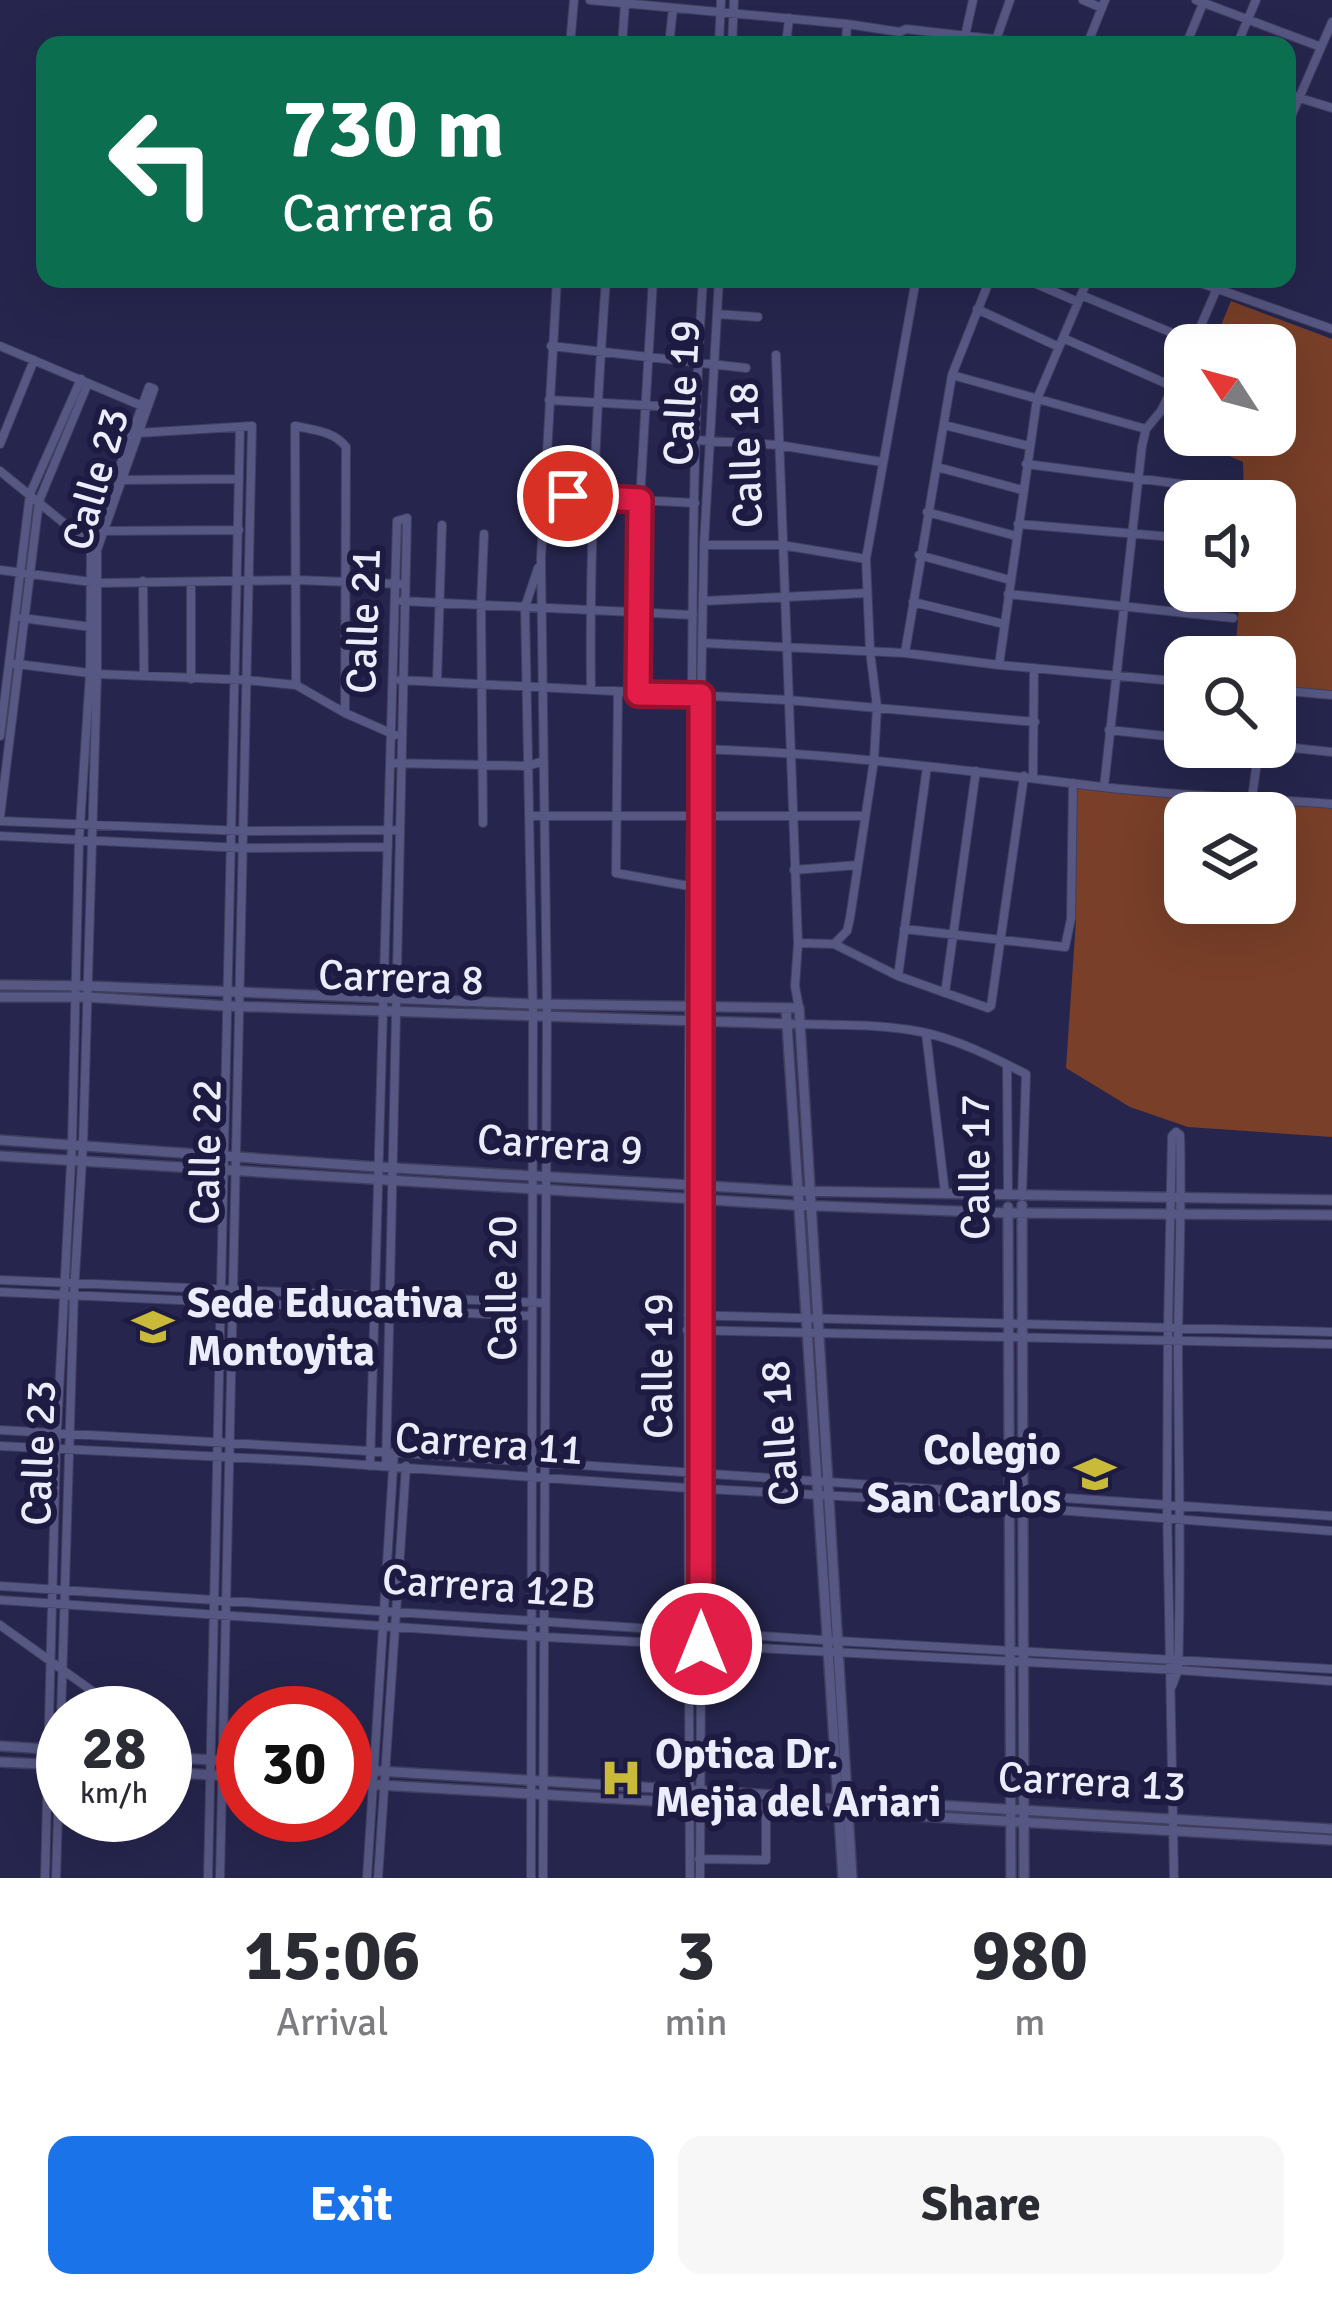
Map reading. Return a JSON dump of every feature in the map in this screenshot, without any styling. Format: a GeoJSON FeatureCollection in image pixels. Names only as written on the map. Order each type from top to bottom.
{"type":"FeatureCollection","features":[{"type":"Feature","properties":{"kind":"street"},"geometry":{"type":"LineString","coordinates":[[571,36],[574,0]]}},
{"type":"Feature","properties":{"kind":"street"},"geometry":{"type":"LineString","coordinates":[[590,0],[943,36]]}},
{"type":"Feature","properties":{"kind":"street"},"geometry":{"type":"LineString","coordinates":[[720,36],[721,0]]}},
{"type":"Feature","properties":{"kind":"street"},"geometry":{"type":"LineString","coordinates":[[733,36],[734,0]]}},
{"type":"Feature","properties":{"kind":"street"},"geometry":{"type":"LineString","coordinates":[[965,36],[973,0]]}},
{"type":"Feature","properties":{"kind":"street"},"geometry":{"type":"LineString","coordinates":[[997,36],[1010,0]]}},
{"type":"Feature","properties":{"kind":"street"},"geometry":{"type":"LineString","coordinates":[[1083,0],[1103,4],[1091,36]]}},
{"type":"Feature","properties":{"kind":"street"},"geometry":{"type":"LineString","coordinates":[[1241,36],[1256,0]]}},
{"type":"Feature","properties":{"kind":"street"},"geometry":{"type":"LineString","coordinates":[[1189,36],[1201,1],[1292,36]]}},
{"type":"Feature","properties":{"kind":"street"},"geometry":{"type":"LineString","coordinates":[[623,36],[625,3]]}},
{"type":"Feature","properties":{"kind":"street"},"geometry":{"type":"LineString","coordinates":[[670,36],[673,8]]}},
{"type":"Feature","properties":{"kind":"street"},"geometry":{"type":"LineString","coordinates":[[787,36],[789,18]]}},
{"type":"Feature","properties":{"kind":"street"},"geometry":{"type":"LineString","coordinates":[[1296,106],[1332,22]]}},
{"type":"Feature","properties":{"kind":"street"},"geometry":{"type":"LineString","coordinates":[[846,36],[847,23]]}},
{"type":"Feature","properties":{"kind":"street"},"geometry":{"type":"LineString","coordinates":[[906,29],[906,36]]}},
{"type":"Feature","properties":{"kind":"street"},"geometry":{"type":"LineString","coordinates":[[1296,37],[1321,47]]}},
{"type":"Feature","properties":{"kind":"street"},"geometry":{"type":"LineString","coordinates":[[1296,96],[1332,108]]}},
{"type":"Feature","properties":{"kind":"street","name":"Calle 20"},"geometry":{"type":"LineString","coordinates":[[543,1878],[531,1636],[531,1316],[546,1009],[542,558],[555,288]]}},
{"type":"Feature","properties":{"kind":"street"},"geometry":{"type":"LineString","coordinates":[[591,690],[594,497],[605,288]]}},
{"type":"Feature","properties":{"kind":"street"},"geometry":{"type":"LineString","coordinates":[[638,694],[640,500],[653,288]]}},
{"type":"Feature","properties":{"kind":"street","name":"Calle 19"},"geometry":{"type":"LineString","coordinates":[[695,1791],[688,1637],[689,889],[696,815],[696,408],[702,288]]}},
{"type":"Feature","properties":{"kind":"street","name":"Calle 19"},"geometry":{"type":"LineString","coordinates":[[697,643],[704,601],[718,288]]}},
{"type":"Feature","properties":{"kind":"street"},"geometry":{"type":"LineString","coordinates":[[834,944],[847,931],[874,760],[877,707],[866,559],[914,288]]}},
{"type":"Feature","properties":{"kind":"street"},"geometry":{"type":"LineString","coordinates":[[904,653],[952,375],[986,288]]}},
{"type":"Feature","properties":{"kind":"street"},"geometry":{"type":"LineString","coordinates":[[1051,288],[1164,331]]}},
{"type":"Feature","properties":{"kind":"street"},"geometry":{"type":"LineString","coordinates":[[999,665],[1037,399],[1084,288]]}},
{"type":"Feature","properties":{"kind":"street"},"geometry":{"type":"LineString","coordinates":[[1201,324],[1217,288]]}},
{"type":"Feature","properties":{"kind":"street"},"geometry":{"type":"LineString","coordinates":[[1229,288],[1332,329]]}},
{"type":"Feature","properties":{"kind":"street"},"geometry":{"type":"LineString","coordinates":[[976,309],[1164,383]]}},
{"type":"Feature","properties":{"kind":"street"},"geometry":{"type":"LineString","coordinates":[[717,314],[758,316]]}},
{"type":"Feature","properties":{"kind":"street"},"geometry":{"type":"LineString","coordinates":[[0,346],[85,381],[34,498],[14,664],[0,736]]}},
{"type":"Feature","properties":{"kind":"street"},"geometry":{"type":"LineString","coordinates":[[551,346],[746,368]]}},
{"type":"Feature","properties":{"kind":"street","name":"Calle 18"},"geometry":{"type":"LineString","coordinates":[[776,355],[798,943],[795,986],[819,1332],[822,1481]]}},
{"type":"Feature","properties":{"kind":"street"},"geometry":{"type":"LineString","coordinates":[[0,444],[34,360]]}},
{"type":"Feature","properties":{"kind":"street"},"geometry":{"type":"LineString","coordinates":[[952,375],[1146,429]]}},
{"type":"Feature","properties":{"kind":"street","name":"Calle 23"},"geometry":{"type":"LineString","coordinates":[[52,1686],[56,1449],[77,1145],[94,548],[144,407],[85,381]]}},
{"type":"Feature","properties":{"kind":"street"},"geometry":{"type":"LineString","coordinates":[[549,400],[696,408]]}},
{"type":"Feature","properties":{"kind":"street"},"geometry":{"type":"LineString","coordinates":[[1104,787],[1138,479],[1146,429],[1164,402]]}},
{"type":"Feature","properties":{"kind":"street"},"geometry":{"type":"LineString","coordinates":[[944,425],[1029,446]]}},
{"type":"Feature","properties":{"kind":"street","name":"Calle 22"},"geometry":{"type":"LineString","coordinates":[[216,1712],[214,1599],[220,1302],[230,1155],[230,848],[240,427],[252,426],[243,831],[233,992]]}},
{"type":"Feature","properties":{"kind":"street"},"geometry":{"type":"LineString","coordinates":[[296,686],[295,426],[331,434],[346,447],[345,712]]}},
{"type":"Feature","properties":{"kind":"street"},"geometry":{"type":"LineString","coordinates":[[135,433],[240,427]]}},
{"type":"Feature","properties":{"kind":"street"},"geometry":{"type":"LineString","coordinates":[[696,440],[778,446],[882,462]]}},
{"type":"Feature","properties":{"kind":"street"},"geometry":{"type":"LineString","coordinates":[[1026,464],[1164,482]]}},
{"type":"Feature","properties":{"kind":"street"},"geometry":{"type":"LineString","coordinates":[[937,467],[1023,490]]}},
{"type":"Feature","properties":{"kind":"street"},"geometry":{"type":"LineString","coordinates":[[0,471],[94,548]]}},
{"type":"Feature","properties":{"kind":"street"},"geometry":{"type":"LineString","coordinates":[[119,479],[239,479]]}},
{"type":"Feature","properties":{"kind":"street"},"geometry":{"type":"LineString","coordinates":[[543,495],[695,503]]}},
{"type":"Feature","properties":{"kind":"street"},"geometry":{"type":"LineString","coordinates":[[927,512],[1016,536]]}},
{"type":"Feature","properties":{"kind":"street","name":"Calle 21"},"geometry":{"type":"LineString","coordinates":[[370,1466],[390,764],[398,680],[397,521],[407,518],[400,584]]}},
{"type":"Feature","properties":{"kind":"street"},"geometry":{"type":"LineString","coordinates":[[1018,524],[1164,536]]}},
{"type":"Feature","properties":{"kind":"street"},"geometry":{"type":"LineString","coordinates":[[437,681],[442,525]]}},
{"type":"Feature","properties":{"kind":"street"},"geometry":{"type":"LineString","coordinates":[[100,530],[250,529]]}},
{"type":"Feature","properties":{"kind":"street"},"geometry":{"type":"LineString","coordinates":[[483,823],[484,534]]}},
{"type":"Feature","properties":{"kind":"street"},"geometry":{"type":"LineString","coordinates":[[704,544],[782,545],[866,559]]}},
{"type":"Feature","properties":{"kind":"street"},"geometry":{"type":"LineString","coordinates":[[919,555],[1010,580]]}},
{"type":"Feature","properties":{"kind":"street","name":"Calle 20"},"geometry":{"type":"LineString","coordinates":[[537,1781],[544,1637],[545,1303],[525,607],[542,558]]}},
{"type":"Feature","properties":{"kind":"street"},"geometry":{"type":"LineString","coordinates":[[0,570],[96,582],[400,584]]}},
{"type":"Feature","properties":{"kind":"street"},"geometry":{"type":"LineString","coordinates":[[143,581],[144,676]]}},
{"type":"Feature","properties":{"kind":"street","name":"Calle 23"},"geometry":{"type":"LineString","coordinates":[[93,673],[96,582]]}},
{"type":"Feature","properties":{"kind":"street"},"geometry":{"type":"LineString","coordinates":[[191,582],[191,679]]}},
{"type":"Feature","properties":{"kind":"street"},"geometry":{"type":"LineString","coordinates":[[704,601],[867,593]]}},
{"type":"Feature","properties":{"kind":"street"},"geometry":{"type":"LineString","coordinates":[[1008,594],[1233,618]]}},
{"type":"Feature","properties":{"kind":"street"},"geometry":{"type":"LineString","coordinates":[[400,601],[694,615]]}},
{"type":"Feature","properties":{"kind":"street"},"geometry":{"type":"LineString","coordinates":[[913,602],[1004,624]]}},
{"type":"Feature","properties":{"kind":"street"},"geometry":{"type":"LineString","coordinates":[[20,618],[91,627]]}},
{"type":"Feature","properties":{"kind":"street"},"geometry":{"type":"LineString","coordinates":[[697,643],[904,653],[1164,680]]}},
{"type":"Feature","properties":{"kind":"street"},"geometry":{"type":"LineString","coordinates":[[14,664],[296,686],[396,735]]}},
{"type":"Feature","properties":{"kind":"street"},"geometry":{"type":"LineString","coordinates":[[798,943],[834,944],[898,976],[988,1008],[993,1003],[1035,722],[1034,668]]}},
{"type":"Feature","properties":{"kind":"street"},"geometry":{"type":"LineString","coordinates":[[398,680],[697,694],[1035,722]]}},
{"type":"Feature","properties":{"kind":"street"},"geometry":{"type":"LineString","coordinates":[[8,685],[0,819],[243,831],[400,830]]}},
{"type":"Feature","properties":{"kind":"street"},"geometry":{"type":"LineString","coordinates":[[618,692],[616,873],[689,889]]}},
{"type":"Feature","properties":{"kind":"street"},"geometry":{"type":"LineString","coordinates":[[1296,692],[1332,695]]}},
{"type":"Feature","properties":{"kind":"street"},"geometry":{"type":"LineString","coordinates":[[1109,730],[1164,735]]}},
{"type":"Feature","properties":{"kind":"street","name":"Calle 21"},"geometry":{"type":"LineString","coordinates":[[380,1772],[400,847],[401,766],[396,735]]}},
{"type":"Feature","properties":{"kind":"street"},"geometry":{"type":"LineString","coordinates":[[696,748],[789,752],[1171,792]]}},
{"type":"Feature","properties":{"kind":"street"},"geometry":{"type":"LineString","coordinates":[[1296,748],[1332,752]]}},
{"type":"Feature","properties":{"kind":"street"},"geometry":{"type":"LineString","coordinates":[[390,764],[528,766],[543,761]]}},
{"type":"Feature","properties":{"kind":"street"},"geometry":{"type":"LineString","coordinates":[[898,976],[927,767]]}},
{"type":"Feature","properties":{"kind":"street"},"geometry":{"type":"LineString","coordinates":[[945,992],[976,771]]}},
{"type":"Feature","properties":{"kind":"street"},"geometry":{"type":"LineString","coordinates":[[904,929],[1065,947],[1071,920],[1073,783]]}},
{"type":"Feature","properties":{"kind":"street"},"geometry":{"type":"LineString","coordinates":[[1296,801],[1332,804]]}},
{"type":"Feature","properties":{"kind":"street"},"geometry":{"type":"LineString","coordinates":[[530,815],[865,816]]}},
{"type":"Feature","properties":{"kind":"street","name":"Calle 19"},"geometry":{"type":"LineString","coordinates":[[690,1878],[695,1859],[701,1702],[702,868],[696,815]]}},
{"type":"Feature","properties":{"kind":"street"},"geometry":{"type":"LineString","coordinates":[[0,836],[230,848],[400,847]]}},
{"type":"Feature","properties":{"kind":"street"},"geometry":{"type":"LineString","coordinates":[[794,870],[858,865]]}},
{"type":"Feature","properties":{"kind":"street"},"geometry":{"type":"LineString","coordinates":[[690,868],[702,868]]}},
{"type":"Feature","properties":{"kind":"street","name":"Carrera 8"},"geometry":{"type":"LineString","coordinates":[[0,985],[233,1006],[799,1008]]}},
{"type":"Feature","properties":{"kind":"street","name":"Calle 18"},"geometry":{"type":"LineString","coordinates":[[795,986],[786,1009],[798,1205],[852,1878]]}},
{"type":"Feature","properties":{"kind":"street","name":"Carrera 8"},"geometry":{"type":"LineString","coordinates":[[0,997],[81,991],[233,992],[383,1005]]}},
{"type":"Feature","properties":{"kind":"street","name":"Carrera 8"},"geometry":{"type":"LineString","coordinates":[[546,1009],[800,1024]]}},
{"type":"Feature","properties":{"kind":"street"},"geometry":{"type":"LineString","coordinates":[[800,1024],[926,1033],[1007,1065]]}},
{"type":"Feature","properties":{"kind":"street"},"geometry":{"type":"LineString","coordinates":[[926,1033],[946,1193]]}},
{"type":"Feature","properties":{"kind":"street","name":"Calle 17"},"geometry":{"type":"LineString","coordinates":[[1011,1878],[1007,1065],[1026,1074],[1022,1196],[1024,1878]]}},
{"type":"Feature","properties":{"kind":"street"},"geometry":{"type":"LineString","coordinates":[[1174,1665],[1167,1504],[1180,1136],[1178,1132],[1172,1136],[1177,1198]]}},
{"type":"Feature","properties":{"kind":"street","name":"Carrera 9"},"geometry":{"type":"LineString","coordinates":[[0,1140],[230,1155],[378,1173],[392,1180],[1332,1200]]}},
{"type":"Feature","properties":{"kind":"street","name":"Carrera 9"},"geometry":{"type":"LineString","coordinates":[[0,1156],[229,1171],[378,1173],[392,1167],[688,1199],[798,1205],[1008,1213],[1332,1215]]}},
{"type":"Feature","properties":{"kind":"street","name":"Calle 22"},"geometry":{"type":"LineString","coordinates":[[222,1686],[233,1288],[229,1171]]}},
{"type":"Feature","properties":{"kind":"street"},"geometry":{"type":"LineString","coordinates":[[0,1280],[220,1302],[544,1316]]}},
{"type":"Feature","properties":{"kind":"street","name":"Calle 23"},"geometry":{"type":"LineString","coordinates":[[61,1686],[70,1434],[69,1288]]}},
{"type":"Feature","properties":{"kind":"street"},"geometry":{"type":"LineString","coordinates":[[0,1292],[233,1288],[545,1303]]}},
{"type":"Feature","properties":{"kind":"street"},"geometry":{"type":"LineString","coordinates":[[688,1315],[1332,1332]]}},
{"type":"Feature","properties":{"kind":"street"},"geometry":{"type":"LineString","coordinates":[[750,1331],[752,1317]]}},
{"type":"Feature","properties":{"kind":"street"},"geometry":{"type":"LineString","coordinates":[[687,1330],[1332,1344]]}},
{"type":"Feature","properties":{"kind":"street"},"geometry":{"type":"LineString","coordinates":[[1173,1340],[1181,1505],[1172,1686],[1174,1878]]}},
{"type":"Feature","properties":{"kind":"street","name":"Carrera 11"},"geometry":{"type":"LineString","coordinates":[[0,1430],[1332,1516]]}},
{"type":"Feature","properties":{"kind":"street","name":"Carrera 11"},"geometry":{"type":"LineString","coordinates":[[0,1446],[952,1502],[1332,1531]]}},
{"type":"Feature","properties":{"kind":"street","name":"Calle 21"},"geometry":{"type":"LineString","coordinates":[[367,1878],[397,1610],[407,1454]]}},
{"type":"Feature","properties":{"kind":"street"},"geometry":{"type":"LineString","coordinates":[[434,1471],[435,1456]]}},
{"type":"Feature","properties":{"kind":"street"},"geometry":{"type":"LineString","coordinates":[[952,1489],[952,1502]]}},
{"type":"Feature","properties":{"kind":"street","name":"Carrera 12B"},"geometry":{"type":"LineString","coordinates":[[0,1586],[544,1621],[688,1637],[701,1644],[833,1646]]}},
{"type":"Feature","properties":{"kind":"street"},"geometry":{"type":"LineString","coordinates":[[688,1593],[701,1591]]}},
{"type":"Feature","properties":{"kind":"street"},"geometry":{"type":"LineString","coordinates":[[130,1610],[131,1594]]}},
{"type":"Feature","properties":{"kind":"street","name":"Carrera 12B"},"geometry":{"type":"LineString","coordinates":[[0,1600],[544,1637],[688,1637],[701,1632],[1010,1657],[1332,1669]]}},
{"type":"Feature","properties":{"kind":"street"},"geometry":{"type":"LineString","coordinates":[[0,1625],[86,1686]]}},
{"type":"Feature","properties":{"kind":"street","name":"Carrera 12B"},"geometry":{"type":"LineString","coordinates":[[1174,1665],[1332,1682]]}},
{"type":"Feature","properties":{"kind":"street"},"geometry":{"type":"LineString","coordinates":[[689,1704],[701,1702]]}},
{"type":"Feature","properties":{"kind":"street"},"geometry":{"type":"LineString","coordinates":[[0,1746],[36,1749]]}},
{"type":"Feature","properties":{"kind":"street"},"geometry":{"type":"LineString","coordinates":[[0,1762],[36,1764]]}},
{"type":"Feature","properties":{"kind":"street","name":"Carrera 13"},"geometry":{"type":"LineString","coordinates":[[372,1771],[695,1791],[1024,1823],[1332,1829]]}},
{"type":"Feature","properties":{"kind":"street"},"geometry":{"type":"LineString","coordinates":[[192,1774],[216,1775]]}},
{"type":"Feature","properties":{"kind":"street","name":"Calle 22"},"geometry":{"type":"LineString","coordinates":[[208,1878],[216,1775]]}},
{"type":"Feature","properties":{"kind":"street","name":"Carrera 13"},"geometry":{"type":"LineString","coordinates":[[372,1785],[766,1808],[1024,1810],[1332,1840]]}},
{"type":"Feature","properties":{"kind":"street","name":"Calle 21"},"geometry":{"type":"LineString","coordinates":[[378,1878],[379,1785]]}},
{"type":"Feature","properties":{"kind":"street","name":"Calle 20"},"geometry":{"type":"LineString","coordinates":[[531,1878],[537,1795]]}},
{"type":"Feature","properties":{"kind":"street","name":"Calle 18"},"geometry":{"type":"LineString","coordinates":[[843,1806],[843,1878]]}},
{"type":"Feature","properties":{"kind":"street"},"geometry":{"type":"LineString","coordinates":[[695,1859],[766,1860],[766,1808]]}},
{"type":"Feature","properties":{"kind":"street","name":"Calle 23"},"geometry":{"type":"LineString","coordinates":[[45,1878],[49,1842]]}},
{"type":"Feature","properties":{"kind":"street","name":"Calle 23"},"geometry":{"type":"LineString","coordinates":[[56,1842],[56,1878]]}},
{"type":"Feature","properties":{"kind":"street","name":"Calle 22"},"geometry":{"type":"LineString","coordinates":[[220,1842],[220,1878]]}},
{"type":"Feature","properties":{"kind":"street"},"geometry":{"type":"LineString","coordinates":[[208,1846],[220,1846]]}},
{"type":"Feature","properties":{"kind":"street","name":"Calle 19"},"geometry":{"type":"LineString","coordinates":[[695,1859],[700,1878]]}},
{"type":"Feature","properties":{"kind":"shaded area"},"geometry":{"type":"Polygon","coordinates":[[[1231,301],[1292,324],[1222,324],[1231,301]]]}},
{"type":"Feature","properties":{"kind":"shaded area"},"geometry":{"type":"Polygon","coordinates":[[[1296,325],[1332,339],[1332,692],[1296,688],[1296,636],[1237,636],[1238,612],[1296,612],[1296,480],[1243,480],[1243,462],[1229,456],[1296,456],[1296,325]]]}},
{"type":"Feature","properties":{"kind":"shaded area"},"geometry":{"type":"Polygon","coordinates":[[[1074,783],[1180,792],[1164,792],[1164,924],[1296,924],[1296,802],[1332,805],[1332,1137],[1188,1127],[1130,1107],[1066,1068],[1076,920],[1074,783]]]}},
{"type":"Feature","properties":{"kind":"place","name":"Sede Educativa Montoyita"},"geometry":{"type":"Point","coordinates":[153,1327]}},
{"type":"Feature","properties":{"kind":"place","name":"Colegio San Carlos"},"geometry":{"type":"Point","coordinates":[1095,1474]}},
{"type":"Feature","properties":{"kind":"place","name":"Optica Dr. Mejia del Ariari"},"geometry":{"type":"Point","coordinates":[621,1778]}},
{"type":"Feature","properties":{"kind":"route"},"geometry":{"type":"LineString","coordinates":[[568,496],[640,500],[638,694],[701,695],[701,1644]]}}]}
